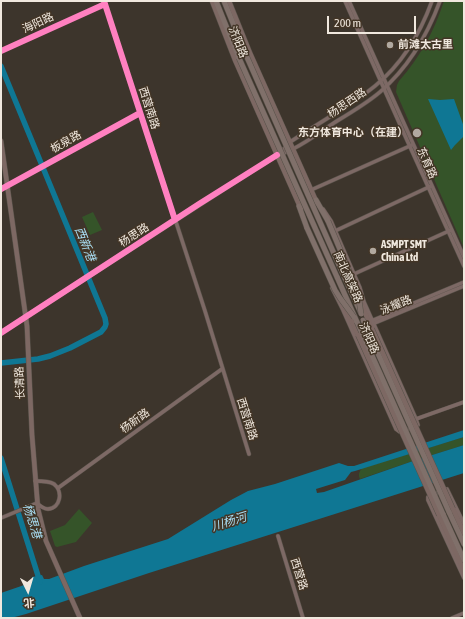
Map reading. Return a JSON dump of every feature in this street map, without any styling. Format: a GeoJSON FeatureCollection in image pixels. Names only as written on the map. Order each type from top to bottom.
{"type":"FeatureCollection","features":[{"type":"Feature","properties":{"kind":"highway","name":"南北高架路"},"geometry":{"type":"LineString","coordinates":[[216,1],[245,72],[464,560]]}},
{"type":"Feature","properties":{"kind":"highway","name":"南北高架路"},"geometry":{"type":"LineString","coordinates":[[224,1],[246,55],[464,544]]}},
{"type":"Feature","properties":{"kind":"highway"},"geometry":{"type":"LineString","coordinates":[[316,200],[328,220],[355,285],[361,314]]}},
{"type":"Feature","properties":{"kind":"highway"},"geometry":{"type":"LineString","coordinates":[[300,206],[307,228],[335,290],[354,317]]}},
{"type":"Feature","properties":{"kind":"main road","name":"济阳路"},"geometry":{"type":"LineString","coordinates":[[212,1],[235,60],[464,571]]}},
{"type":"Feature","properties":{"kind":"main road","name":"济阳路"},"geometry":{"type":"LineString","coordinates":[[230,1],[250,53],[464,533]]}},
{"type":"Feature","properties":{"kind":"main road","name":"长清路"},"geometry":{"type":"LineString","coordinates":[[1,141],[26,317],[37,503],[46,541],[80,618]]}},
{"type":"Feature","properties":{"kind":"street","name":"东育路"},"geometry":{"type":"LineString","coordinates":[[345,1],[382,80]]}},
{"type":"Feature","properties":{"kind":"street","name":"东育路"},"geometry":{"type":"LineString","coordinates":[[349,1],[385,87],[450,231],[464,266]]}},
{"type":"Feature","properties":{"kind":"street","name":"杨思西路"},"geometry":{"type":"LineString","coordinates":[[277,155],[290,142],[362,96],[382,80],[398,63],[416,38],[432,1]]}},
{"type":"Feature","properties":{"kind":"street","name":"杨思西路"},"geometry":{"type":"LineString","coordinates":[[277,155],[293,149],[366,102],[385,87],[404,68],[416,52],[428,32],[440,1]]}},
{"type":"Feature","properties":{"kind":"street","name":"海阳路"},"geometry":{"type":"LineString","coordinates":[[1,52],[105,3]]}},
{"type":"Feature","properties":{"kind":"street","name":"西营南路"},"geometry":{"type":"LineString","coordinates":[[105,3],[205,311],[249,454]]}},
{"type":"Feature","properties":{"kind":"street","name":"板泉路"},"geometry":{"type":"LineString","coordinates":[[1,189],[140,113]]}},
{"type":"Feature","properties":{"kind":"street"},"geometry":{"type":"LineString","coordinates":[[311,190],[412,145]]}},
{"type":"Feature","properties":{"kind":"street","name":"杨思路"},"geometry":{"type":"LineString","coordinates":[[1,333],[277,155]]}},
{"type":"Feature","properties":{"kind":"street"},"geometry":{"type":"LineString","coordinates":[[335,231],[430,187]]}},
{"type":"Feature","properties":{"kind":"street"},"geometry":{"type":"LineString","coordinates":[[300,206],[305,229],[333,292],[343,310],[396,429],[402,432],[418,425],[418,423],[372,324],[360,288],[328,215],[316,200]]}},
{"type":"Feature","properties":{"kind":"street","name":"东育路"},"geometry":{"type":"LineString","coordinates":[[450,231],[464,257]]}},
{"type":"Feature","properties":{"kind":"street"},"geometry":{"type":"LineString","coordinates":[[354,274],[450,231]]}},
{"type":"Feature","properties":{"kind":"street","name":"泳耀路"},"geometry":{"type":"LineString","coordinates":[[372,324],[464,282]]}},
{"type":"Feature","properties":{"kind":"street","name":"泳耀路"},"geometry":{"type":"LineString","coordinates":[[355,329],[372,324],[464,286]]}},
{"type":"Feature","properties":{"kind":"street","name":"杨新路"},"geometry":{"type":"LineString","coordinates":[[58,488],[222,369]]}},
{"type":"Feature","properties":{"kind":"street"},"geometry":{"type":"LineString","coordinates":[[416,419],[464,402]]}},
{"type":"Feature","properties":{"kind":"street"},"geometry":{"type":"LineString","coordinates":[[1,518],[37,503],[48,509],[56,506],[60,497],[58,488],[50,482],[35,481]]}},
{"type":"Feature","properties":{"kind":"street"},"geometry":{"type":"LineString","coordinates":[[463,522],[448,489],[428,497],[428,500],[464,578]]}},
{"type":"Feature","properties":{"kind":"street","name":"西营路"},"geometry":{"type":"LineString","coordinates":[[278,536],[303,618]]}},
{"type":"Feature","properties":{"kind":"street"},"geometry":{"type":"LineString","coordinates":[[452,618],[464,613]]}},
{"type":"Feature","properties":{"kind":"green space"},"geometry":{"type":"Polygon","coordinates":[[[444,1],[464,1],[464,248],[396,92],[399,81],[426,44],[444,1]]]}},
{"type":"Feature","properties":{"kind":"green space"},"geometry":{"type":"Polygon","coordinates":[[[93,212],[102,230],[90,235],[82,217],[93,212]]]}},
{"type":"Feature","properties":{"kind":"green space"},"geometry":{"type":"Polygon","coordinates":[[[464,437],[464,445],[360,479],[359,478],[362,468],[464,437]]]}},
{"type":"Feature","properties":{"kind":"green space"},"geometry":{"type":"Polygon","coordinates":[[[79,509],[92,523],[76,542],[57,547],[55,546],[50,531],[65,525],[79,509]]]}},
{"type":"Feature","properties":{"kind":"water"},"geometry":{"type":"Polygon","coordinates":[[[428,99],[454,99],[464,127],[464,136],[451,150],[428,99]]]}},
{"type":"Feature","properties":{"kind":"water","name":"川杨河"},"geometry":{"type":"Polygon","coordinates":[[[464,430],[464,437],[351,472],[345,480],[316,489],[317,493],[324,492],[464,445],[464,473],[149,573],[26,614],[11,618],[1,618],[1,593],[32,582],[32,577],[42,575],[44,579],[49,579],[168,539],[248,491],[275,484],[339,463],[354,466],[464,430]]]}},
{"type":"Feature","properties":{"kind":"waterway","name":"西新港"},"geometry":{"type":"LineString","coordinates":[[1,66],[105,318],[106,324],[101,332],[70,348],[50,356],[38,359],[1,363]]}},
{"type":"Feature","properties":{"kind":"waterway","name":"杨思港"},"geometry":{"type":"LineString","coordinates":[[1,458],[40,582]]}},
{"type":"Feature","properties":{"kind":"cycle path"},"geometry":{"type":"LineString","coordinates":[[104,1],[175,220]]}},
{"type":"Feature","properties":{"kind":"cycle path"},"geometry":{"type":"LineString","coordinates":[[1,51],[105,4]]}},
{"type":"Feature","properties":{"kind":"cycle path"},"geometry":{"type":"LineString","coordinates":[[1,189],[140,113]]}},
{"type":"Feature","properties":{"kind":"cycle path"},"geometry":{"type":"LineString","coordinates":[[1,333],[277,155]]}},
{"type":"Feature","properties":{"kind":"place","name":"前滩太古里"},"geometry":{"type":"Point","coordinates":[390,45]}},
{"type":"Feature","properties":{"kind":"place","name":"东方体育中心（在建）"},"geometry":{"type":"Point","coordinates":[417,133]}},
{"type":"Feature","properties":{"kind":"place","name":"ASMPT SMT China Ltd"},"geometry":{"type":"Point","coordinates":[373,251]}}]}
